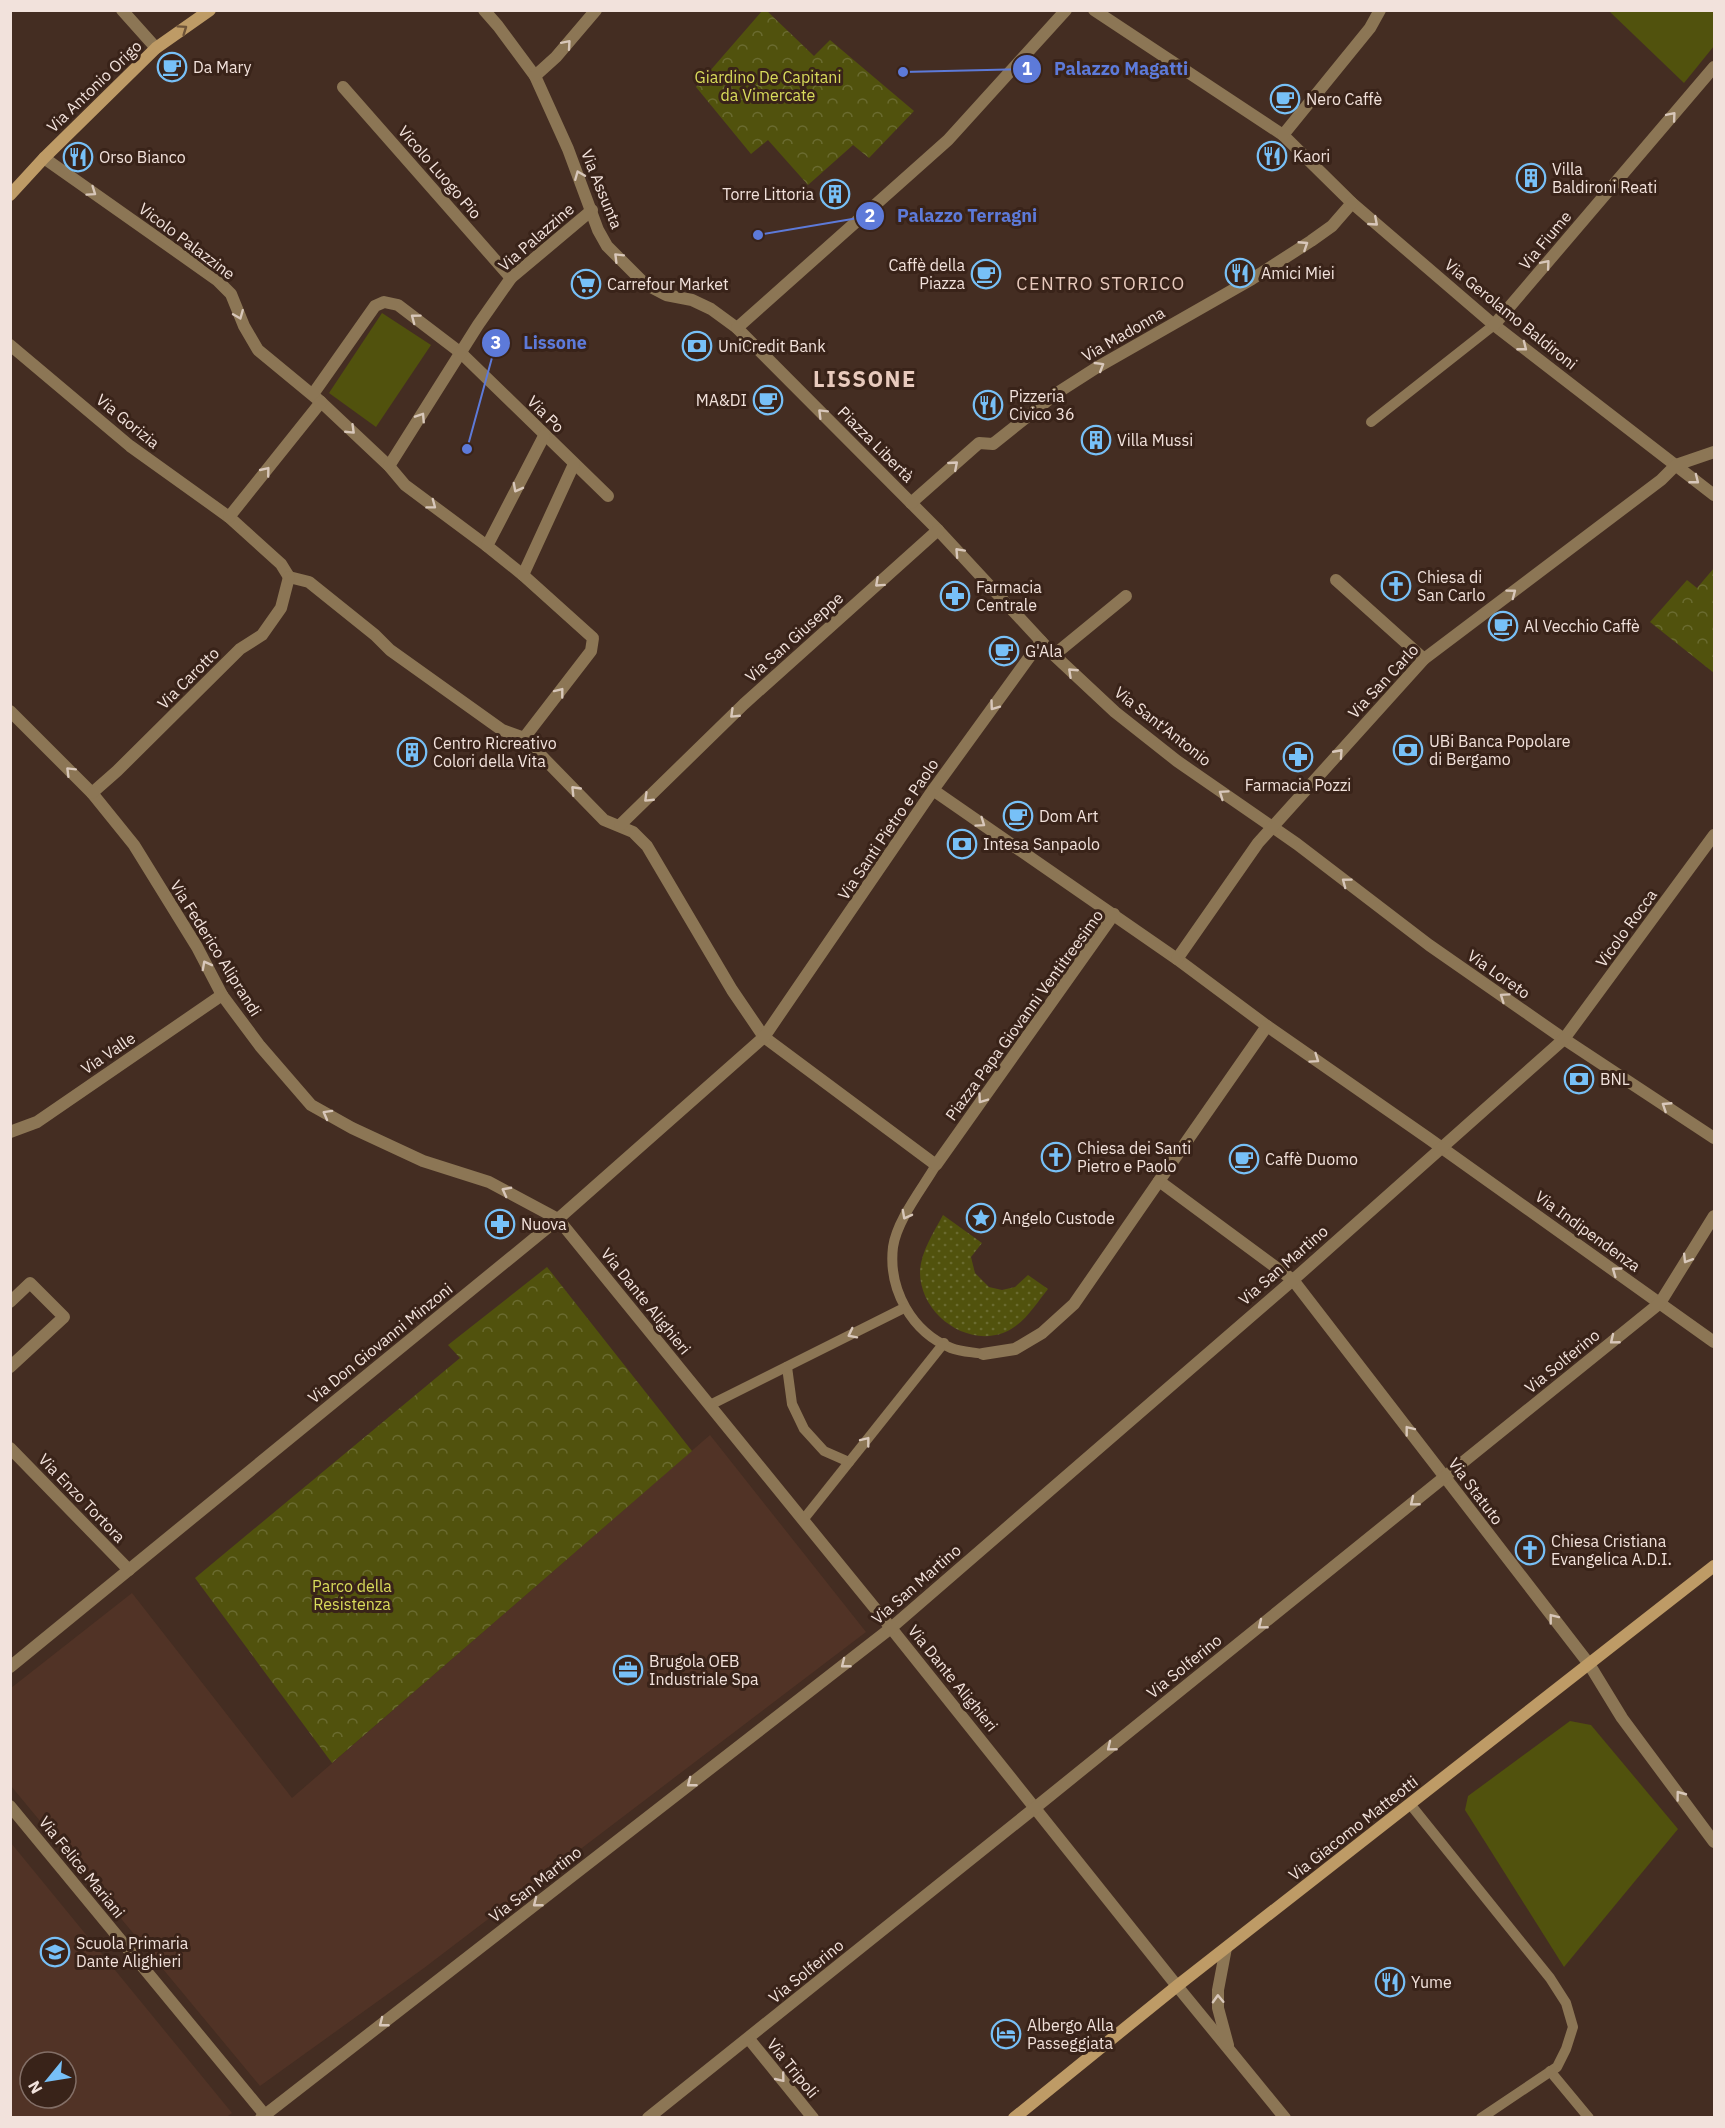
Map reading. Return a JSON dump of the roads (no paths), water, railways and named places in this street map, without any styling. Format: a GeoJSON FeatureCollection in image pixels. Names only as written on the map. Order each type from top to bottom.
{"type":"FeatureCollection","features":[{"type":"Feature","properties":{"kind":"street"},"geometry":{"type":"LineString","coordinates":[[122,10],[156,48]]}},
{"type":"Feature","properties":{"kind":"street","name":"Via Antonio Origo"},"geometry":{"type":"LineString","coordinates":[[10,195],[44,158],[156,48],[210,10]]}},
{"type":"Feature","properties":{"kind":"street","name":"Via Assunta"},"geometry":{"type":"LineString","coordinates":[[484,10],[535,76],[568,149],[598,230],[608,246],[645,284],[666,296],[692,300],[711,309],[737,328]]}},
{"type":"Feature","properties":{"kind":"street"},"geometry":{"type":"LineString","coordinates":[[535,76],[556,57],[596,10]]}},
{"type":"Feature","properties":{"kind":"street"},"geometry":{"type":"LineString","coordinates":[[737,328],[948,140],[1066,10]]}},
{"type":"Feature","properties":{"kind":"street","name":"Via Gerolamo Baldironi"},"geometry":{"type":"LineString","coordinates":[[1094,10],[1283,135],[1352,203],[1494,325],[1714,495]]}},
{"type":"Feature","properties":{"kind":"street"},"geometry":{"type":"LineString","coordinates":[[1283,135],[1370,28],[1380,10]]}},
{"type":"Feature","properties":{"kind":"street","name":"Via Fiume"},"geometry":{"type":"LineString","coordinates":[[1494,325],[1714,67]]}},
{"type":"Feature","properties":{"kind":"street","name":"Vicolo Luogo Pio"},"geometry":{"type":"LineString","coordinates":[[344,87],[511,278]]}},
{"type":"Feature","properties":{"kind":"street","name":"Vicolo Palazzine"},"geometry":{"type":"LineString","coordinates":[[44,158],[217,280],[231,294],[243,326],[258,350],[317,398],[389,466],[405,485],[523,575],[593,638],[591,651],[524,738]]}},
{"type":"Feature","properties":{"kind":"street","name":"Via Madonna"},"geometry":{"type":"LineString","coordinates":[[1002,437],[1057,393],[1096,368],[1252,279],[1311,241],[1332,226],[1352,203]]}},
{"type":"Feature","properties":{"kind":"street","name":"Via Palazzine"},"geometry":{"type":"LineString","coordinates":[[389,466],[478,325],[511,278],[592,210]]}},
{"type":"Feature","properties":{"kind":"street"},"geometry":{"type":"LineString","coordinates":[[230,517],[317,398],[375,306],[384,302],[398,305],[461,353]]}},
{"type":"Feature","properties":{"kind":"street","name":"Piazza Libertà"},"geometry":{"type":"LineString","coordinates":[[737,328],[938,530],[1041,641]]}},
{"type":"Feature","properties":{"kind":"street","name":"Via Gorizia"},"geometry":{"type":"LineString","coordinates":[[10,345],[130,446],[230,517],[281,564],[289,576]]}},
{"type":"Feature","properties":{"kind":"street","name":"Via Po"},"geometry":{"type":"LineString","coordinates":[[461,353],[608,496]]}},
{"type":"Feature","properties":{"kind":"street"},"geometry":{"type":"LineString","coordinates":[[487,546],[544,436]]}},
{"type":"Feature","properties":{"kind":"street","name":"Piazza Libertà"},"geometry":{"type":"LineString","coordinates":[[910,503],[979,443],[993,444],[1002,437]]}},
{"type":"Feature","properties":{"kind":"street"},"geometry":{"type":"LineString","coordinates":[[1676,465],[1714,452]]}},
{"type":"Feature","properties":{"kind":"street"},"geometry":{"type":"LineString","coordinates":[[523,575],[574,464]]}},
{"type":"Feature","properties":{"kind":"street","name":"Via San Carlo"},"geometry":{"type":"LineString","coordinates":[[1271,827],[1424,659],[1661,480],[1676,465]]}},
{"type":"Feature","properties":{"kind":"street","name":"Via San Giuseppe"},"geometry":{"type":"LineString","coordinates":[[620,825],[744,704],[938,530]]}},
{"type":"Feature","properties":{"kind":"street"},"geometry":{"type":"LineString","coordinates":[[289,576],[309,582],[375,635],[390,650],[502,730],[524,738],[604,820],[633,832],[647,846],[732,990],[764,1037],[936,1165]]}},
{"type":"Feature","properties":{"kind":"street","name":"Via Carotto"},"geometry":{"type":"LineString","coordinates":[[92,793],[240,649],[262,635],[281,608],[289,576]]}},
{"type":"Feature","properties":{"kind":"street"},"geometry":{"type":"LineString","coordinates":[[1336,580],[1424,659]]}},
{"type":"Feature","properties":{"kind":"street"},"geometry":{"type":"LineString","coordinates":[[1054,655],[1126,596]]}},
{"type":"Feature","properties":{"kind":"street","name":"Via Sant'Antonio"},"geometry":{"type":"LineString","coordinates":[[1041,641],[1115,712],[1177,761],[1271,827]]}},
{"type":"Feature","properties":{"kind":"street","name":"Via Santi Pietro e Paolo"},"geometry":{"type":"LineString","coordinates":[[764,1037],[933,790],[1041,641]]}},
{"type":"Feature","properties":{"kind":"street","name":"Via Federico Aliprandi"},"geometry":{"type":"LineString","coordinates":[[10,711],[92,793],[134,845],[197,947],[222,995],[260,1046],[311,1105],[352,1128],[423,1161],[489,1182],[558,1219]]}},
{"type":"Feature","properties":{"kind":"street"},"geometry":{"type":"LineString","coordinates":[[933,790],[1114,914]]}},
{"type":"Feature","properties":{"kind":"street"},"geometry":{"type":"LineString","coordinates":[[1177,959],[1271,827]]}},
{"type":"Feature","properties":{"kind":"street","name":"Via Loreto"},"geometry":{"type":"LineString","coordinates":[[1271,827],[1297,844],[1429,945],[1564,1039],[1714,1138]]}},
{"type":"Feature","properties":{"kind":"street","name":"Vicolo Rocca"},"geometry":{"type":"LineString","coordinates":[[1564,1039],[1714,835]]}},
{"type":"Feature","properties":{"kind":"street","name":"Piazza Papa Giovanni Ventitreesimo"},"geometry":{"type":"LineString","coordinates":[[936,1165],[1114,914],[1267,1026],[1441,1147]]}},
{"type":"Feature","properties":{"kind":"street","name":"Via Valle"},"geometry":{"type":"LineString","coordinates":[[10,1132],[37,1122],[222,995]]}},
{"type":"Feature","properties":{"kind":"street"},"geometry":{"type":"LineString","coordinates":[[983,1354],[1015,1349],[1042,1333],[1074,1304],[1267,1026]]}},
{"type":"Feature","properties":{"kind":"street","name":"Via Don Giovanni Minzoni"},"geometry":{"type":"LineString","coordinates":[[10,1667],[558,1219],[764,1037]]}},
{"type":"Feature","properties":{"kind":"street","name":"Via San Martino"},"geometry":{"type":"LineString","coordinates":[[263,2116],[891,1628],[1293,1280],[1564,1039]]}},
{"type":"Feature","properties":{"kind":"street","name":"Via Indipendenza"},"geometry":{"type":"LineString","coordinates":[[1441,1147],[1714,1342]]}},
{"type":"Feature","properties":{"kind":"street"},"geometry":{"type":"LineString","coordinates":[[1159,1181],[1293,1280]]}},
{"type":"Feature","properties":{"kind":"street","name":"Via Solferino"},"geometry":{"type":"LineString","coordinates":[[648,2118],[1660,1303],[1714,1216]]}},
{"type":"Feature","properties":{"kind":"street","name":"Via Dante Alighieri"},"geometry":{"type":"LineString","coordinates":[[558,1219],[1286,2118]]}},
{"type":"Feature","properties":{"kind":"street","name":"Via Statuto"},"geometry":{"type":"LineString","coordinates":[[1293,1280],[1589,1665],[1622,1718],[1714,1842]]}},
{"type":"Feature","properties":{"kind":"street"},"geometry":{"type":"LineString","coordinates":[[10,1302],[30,1283],[64,1317],[10,1367]]}},
{"type":"Feature","properties":{"kind":"street","name":"Via Enzo Tortora"},"geometry":{"type":"LineString","coordinates":[[10,1449],[129,1570]]}},
{"type":"Feature","properties":{"kind":"street","name":"Via Giacomo Matteotti"},"geometry":{"type":"LineString","coordinates":[[1014,2118],[1226,1948],[1714,1566]]}},
{"type":"Feature","properties":{"kind":"street","name":"Via Felice Mariani"},"geometry":{"type":"LineString","coordinates":[[10,1806],[263,2116]]}},
{"type":"Feature","properties":{"kind":"street","name":"Via Dante Alighieri"},"geometry":{"type":"LineString","coordinates":[[1226,1948],[1218,2001],[1229,2049]]}},
{"type":"Feature","properties":{"kind":"street","name":"Via Tripoli"},"geometry":{"type":"LineString","coordinates":[[748,2039],[813,2118]]}},
{"type":"Feature","properties":{"kind":"lane"},"geometry":{"type":"LineString","coordinates":[[1371,422],[1494,325]]}},
{"type":"Feature","properties":{"kind":"lane"},"geometry":{"type":"LineString","coordinates":[[936,1165],[904,1216],[893,1246],[894,1278],[904,1308],[925,1332],[952,1348],[983,1354]]}},
{"type":"Feature","properties":{"kind":"lane"},"geometry":{"type":"LineString","coordinates":[[710,1405],[904,1308]]}},
{"type":"Feature","properties":{"kind":"lane"},"geometry":{"type":"LineString","coordinates":[[803,1520],[944,1343]]}},
{"type":"Feature","properties":{"kind":"lane"},"geometry":{"type":"LineString","coordinates":[[787,1367],[792,1404],[804,1429],[824,1452],[849,1462]]}},
{"type":"Feature","properties":{"kind":"lane"},"geometry":{"type":"LineString","coordinates":[[1410,1804],[1550,1978],[1566,2003],[1573,2027],[1557,2067],[1482,2118]]}},
{"type":"Feature","properties":{"kind":"lane"},"geometry":{"type":"LineString","coordinates":[[1550,2071],[1589,2118]]}},
{"type":"Feature","properties":{"kind":"place","name":"Da Mary"},"geometry":{"type":"Point","coordinates":[172,67]}},
{"type":"Feature","properties":{"kind":"place","name":"Palazzo Magatti"},"geometry":{"type":"Point","coordinates":[903,72]}},
{"type":"Feature","properties":{"kind":"place","name":"Nero Caffè"},"geometry":{"type":"Point","coordinates":[1285,99]}},
{"type":"Feature","properties":{"kind":"place","name":"Kaori"},"geometry":{"type":"Point","coordinates":[1272,156]}},
{"type":"Feature","properties":{"kind":"place","name":"Orso Bianco"},"geometry":{"type":"Point","coordinates":[78,157]}},
{"type":"Feature","properties":{"kind":"place","name":"Villa Baldironi Reati"},"geometry":{"type":"Point","coordinates":[1531,178]}},
{"type":"Feature","properties":{"kind":"place","name":"Torre Littoria"},"geometry":{"type":"Point","coordinates":[835,194]}},
{"type":"Feature","properties":{"kind":"place","name":"Palazzo Terragni"},"geometry":{"type":"Point","coordinates":[758,235]}},
{"type":"Feature","properties":{"kind":"place","name":"Amici Miei"},"geometry":{"type":"Point","coordinates":[1240,273]}},
{"type":"Feature","properties":{"kind":"place","name":"Caffè della Piazza"},"geometry":{"type":"Point","coordinates":[986,274]}},
{"type":"Feature","properties":{"kind":"place","name":"Carrefour Market"},"geometry":{"type":"Point","coordinates":[586,284]}},
{"type":"Feature","properties":{"kind":"place","name":"UniCredit Bank"},"geometry":{"type":"Point","coordinates":[697,346]}},
{"type":"Feature","properties":{"kind":"place","name":"MA&DI"},"geometry":{"type":"Point","coordinates":[768,400]}},
{"type":"Feature","properties":{"kind":"place","name":"Pizzeria Civico 36"},"geometry":{"type":"Point","coordinates":[988,405]}},
{"type":"Feature","properties":{"kind":"place","name":"Villa Mussi"},"geometry":{"type":"Point","coordinates":[1096,440]}},
{"type":"Feature","properties":{"kind":"place","name":"Lissone"},"geometry":{"type":"Point","coordinates":[467,449]}},
{"type":"Feature","properties":{"kind":"place","name":"Chiesa di San Carlo"},"geometry":{"type":"Point","coordinates":[1396,586]}},
{"type":"Feature","properties":{"kind":"place","name":"Farmacia Centrale"},"geometry":{"type":"Point","coordinates":[955,596]}},
{"type":"Feature","properties":{"kind":"place","name":"Al Vecchio Caffè"},"geometry":{"type":"Point","coordinates":[1503,626]}},
{"type":"Feature","properties":{"kind":"place","name":"G'Ala"},"geometry":{"type":"Point","coordinates":[1004,651]}},
{"type":"Feature","properties":{"kind":"place","name":"UBi Banca Popolare di Bergamo"},"geometry":{"type":"Point","coordinates":[1408,750]}},
{"type":"Feature","properties":{"kind":"place","name":"Centro Ricreativo Colori della Vita"},"geometry":{"type":"Point","coordinates":[412,752]}},
{"type":"Feature","properties":{"kind":"place","name":"Farmacia Pozzi"},"geometry":{"type":"Point","coordinates":[1298,757]}},
{"type":"Feature","properties":{"kind":"place","name":"Dom Art"},"geometry":{"type":"Point","coordinates":[1018,816]}},
{"type":"Feature","properties":{"kind":"place","name":"Intesa Sanpaolo"},"geometry":{"type":"Point","coordinates":[962,844]}},
{"type":"Feature","properties":{"kind":"place","name":"BNL"},"geometry":{"type":"Point","coordinates":[1579,1079]}},
{"type":"Feature","properties":{"kind":"place","name":"Chiesa dei Santi Pietro e Paolo"},"geometry":{"type":"Point","coordinates":[1056,1157]}},
{"type":"Feature","properties":{"kind":"place","name":"Caffè Duomo"},"geometry":{"type":"Point","coordinates":[1244,1159]}},
{"type":"Feature","properties":{"kind":"place","name":"Angelo Custode"},"geometry":{"type":"Point","coordinates":[981,1218]}},
{"type":"Feature","properties":{"kind":"place","name":"Nuova"},"geometry":{"type":"Point","coordinates":[500,1224]}},
{"type":"Feature","properties":{"kind":"place","name":"Chiesa Cristiana Evangelica A.D.I."},"geometry":{"type":"Point","coordinates":[1530,1550]}},
{"type":"Feature","properties":{"kind":"place","name":"Brugola OEB Industriale Spa"},"geometry":{"type":"Point","coordinates":[628,1670]}},
{"type":"Feature","properties":{"kind":"place","name":"Scuola Primaria Dante Alighieri"},"geometry":{"type":"Point","coordinates":[55,1952]}},
{"type":"Feature","properties":{"kind":"place","name":"Yume"},"geometry":{"type":"Point","coordinates":[1390,1982]}},
{"type":"Feature","properties":{"kind":"place","name":"Albergo Alla Passeggiata"},"geometry":{"type":"Point","coordinates":[1006,2034]}},
{"type":"Feature","properties":{"kind":"district","name":"CENTRO STORICO"},"geometry":{"type":"Point","coordinates":[1101,283]}},
{"type":"Feature","properties":{"kind":"district","name":"LISSONE"},"geometry":{"type":"Point","coordinates":[865,378]}},
{"type":"Feature","properties":{"kind":"park label","name":"Giardino De Capitani da Vimercate"},"geometry":{"type":"Point","coordinates":[768,86]}},
{"type":"Feature","properties":{"kind":"park label","name":"Parco della Resistenza"},"geometry":{"type":"Point","coordinates":[352,1595]}}]}
